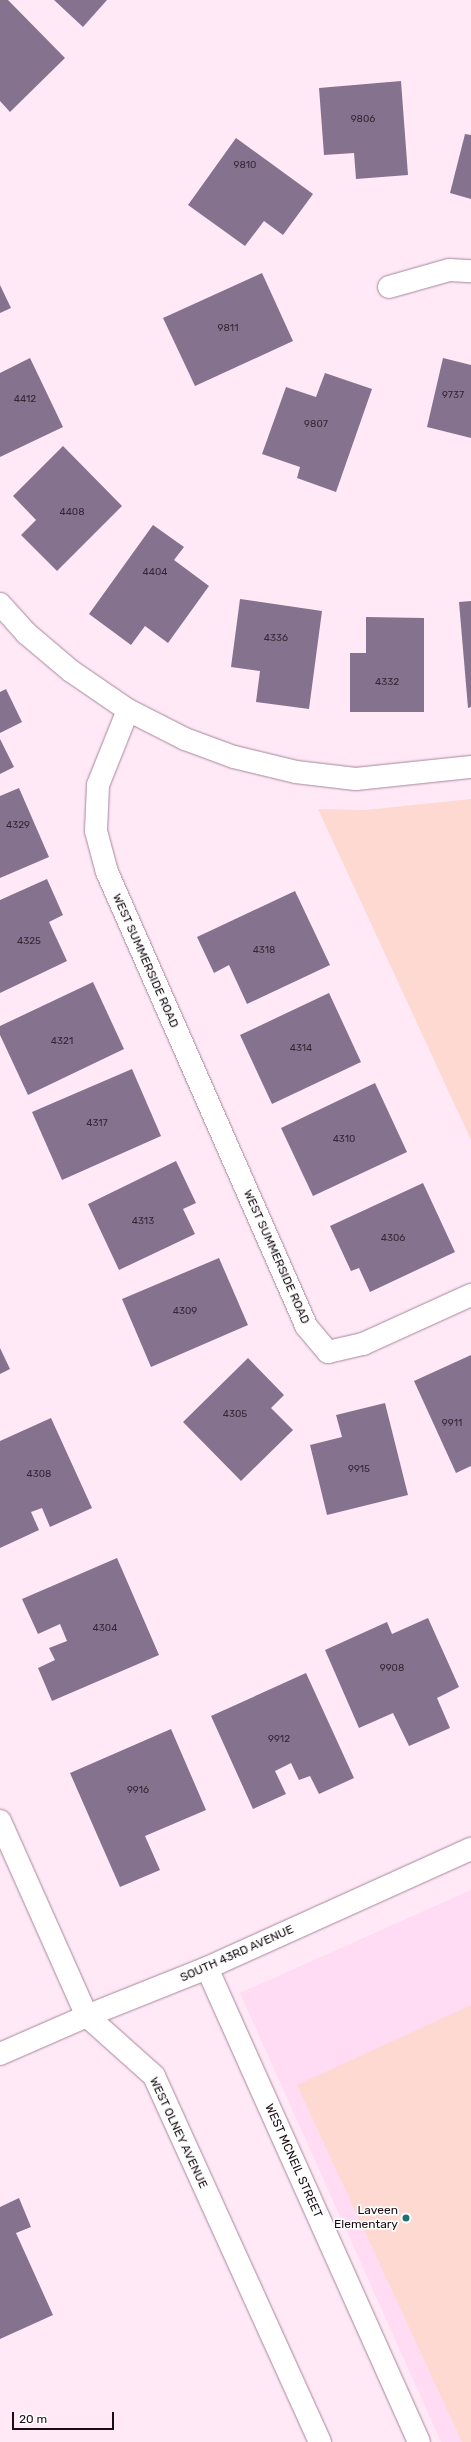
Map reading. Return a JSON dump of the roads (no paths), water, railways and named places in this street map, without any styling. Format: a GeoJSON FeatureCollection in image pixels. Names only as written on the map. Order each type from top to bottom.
{"type":"FeatureCollection","features":[{"type":"Feature","properties":{"kind":"street"},"geometry":{"type":"LineString","coordinates":[[389,287],[449,270],[471,271]]}},
{"type":"Feature","properties":{"kind":"street"},"geometry":{"type":"LineString","coordinates":[[0,604],[26,633],[71,671],[128,710],[185,739],[234,756],[296,772],[356,779],[471,767]]}},
{"type":"Feature","properties":{"kind":"street","name":"WEST SUMMERSIDE ROAD"},"geometry":{"type":"LineString","coordinates":[[128,710],[98,785],[96,831],[107,872],[306,1326],[328,1352],[363,1344],[471,1295]]}},
{"type":"Feature","properties":{"kind":"street","name":"WEST OLNEY AVENUE"},"geometry":{"type":"LineString","coordinates":[[0,1821],[87,2016],[154,2076],[320,2442]]}},
{"type":"Feature","properties":{"kind":"street","name":"SOUTH 43RD AVENUE"},"geometry":{"type":"LineString","coordinates":[[0,2054],[87,2016],[207,1968],[471,1849]]}},
{"type":"Feature","properties":{"kind":"street","name":"WEST MCNEIL STREET"},"geometry":{"type":"LineString","coordinates":[[207,1968],[419,2442]]}},
{"type":"Feature","properties":{"kind":"place","name":"Laveen Elementary"},"geometry":{"type":"Point","coordinates":[406,2218]}}]}
